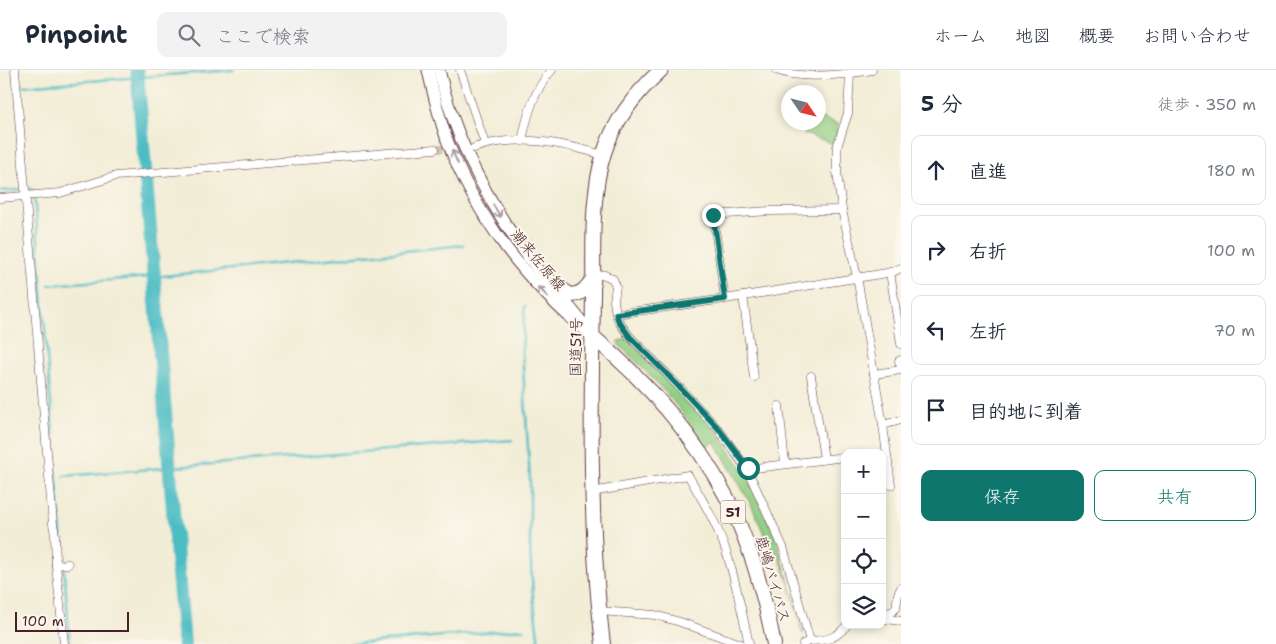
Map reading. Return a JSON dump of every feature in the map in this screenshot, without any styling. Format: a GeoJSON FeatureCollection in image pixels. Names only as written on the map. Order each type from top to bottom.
{"type":"FeatureCollection","features":[{"type":"Feature","properties":{"kind":"highway","name":"国道51号"},"geometry":{"type":"LineString","coordinates":[[603,644],[599,611],[592,492],[592,336],[597,188],[609,140],[621,116],[638,94],[661,70]]}},
{"type":"Feature","properties":{"kind":"highway"},"geometry":{"type":"LineString","coordinates":[[543,276],[570,294],[575,295],[584,290],[593,277]]}},
{"type":"Feature","properties":{"kind":"highway","name":"鹿嶋バイパス"},"geometry":{"type":"LineString","coordinates":[[592,336],[624,364],[656,398],[686,434],[714,474],[727,496],[754,562],[763,592],[774,644]]}},
{"type":"Feature","properties":{"kind":"main road","name":"潮来佐原線"},"geometry":{"type":"LineString","coordinates":[[428,70],[447,139],[466,181],[495,233],[534,282],[571,320],[592,336]]}},
{"type":"Feature","properties":{"kind":"main road","name":"潮来佐原線"},"geometry":{"type":"LineString","coordinates":[[438,70],[446,102],[472,166],[505,223],[543,276],[575,312],[592,336]]}},
{"type":"Feature","properties":{"kind":"street"},"geometry":{"type":"LineString","coordinates":[[15,70],[30,193],[53,524],[56,550],[61,565],[64,644]]}},
{"type":"Feature","properties":{"kind":"street"},"geometry":{"type":"LineString","coordinates":[[460,70],[485,144]]}},
{"type":"Feature","properties":{"kind":"street"},"geometry":{"type":"LineString","coordinates":[[522,141],[526,119],[534,98],[552,70]]}},
{"type":"Feature","properties":{"kind":"street"},"geometry":{"type":"LineString","coordinates":[[776,70],[790,75],[850,74],[872,70]]}},
{"type":"Feature","properties":{"kind":"street"},"geometry":{"type":"LineString","coordinates":[[850,74],[848,113],[838,147],[837,172],[842,210],[858,277],[883,425],[884,449]]}},
{"type":"Feature","properties":{"kind":"street"},"geometry":{"type":"LineString","coordinates":[[474,148],[485,144],[522,141],[552,143],[604,155]]}},
{"type":"Feature","properties":{"kind":"street"},"geometry":{"type":"LineString","coordinates":[[0,198],[30,193],[60,193],[116,176],[141,173],[435,149]]}},
{"type":"Feature","properties":{"kind":"street"},"geometry":{"type":"LineString","coordinates":[[725,299],[713,215],[769,211],[842,210]]}},
{"type":"Feature","properties":{"kind":"street"},"geometry":{"type":"LineString","coordinates":[[616,314],[725,299],[890,272],[901,268]]}},
{"type":"Feature","properties":{"kind":"street"},"geometry":{"type":"LineString","coordinates":[[890,272],[901,344]]}},
{"type":"Feature","properties":{"kind":"street"},"geometry":{"type":"LineString","coordinates":[[593,277],[605,275],[613,279],[616,286],[614,301],[619,322],[630,337],[718,428],[748,468],[783,547],[807,642],[823,640],[840,634],[844,629]]}},
{"type":"Feature","properties":{"kind":"street"},"geometry":{"type":"LineString","coordinates":[[743,296],[754,377]]}},
{"type":"Feature","properties":{"kind":"street"},"geometry":{"type":"LineString","coordinates":[[874,374],[901,369],[899,361],[901,360]]}},
{"type":"Feature","properties":{"kind":"street"},"geometry":{"type":"LineString","coordinates":[[811,376],[824,460]]}},
{"type":"Feature","properties":{"kind":"street"},"geometry":{"type":"LineString","coordinates":[[779,406],[785,464]]}},
{"type":"Feature","properties":{"kind":"street"},"geometry":{"type":"LineString","coordinates":[[883,425],[901,420]]}},
{"type":"Feature","properties":{"kind":"street"},"geometry":{"type":"LineString","coordinates":[[748,468],[841,458]]}},
{"type":"Feature","properties":{"kind":"street"},"geometry":{"type":"LineString","coordinates":[[886,461],[891,485]]}},
{"type":"Feature","properties":{"kind":"street"},"geometry":{"type":"LineString","coordinates":[[592,492],[688,475],[712,518],[725,549],[749,644]]}},
{"type":"Feature","properties":{"kind":"street"},"geometry":{"type":"LineString","coordinates":[[886,613],[892,612],[896,608],[901,588]]}},
{"type":"Feature","properties":{"kind":"street"},"geometry":{"type":"LineString","coordinates":[[599,611],[655,615],[741,644]]}},
{"type":"Feature","properties":{"kind":"street"},"geometry":{"type":"LineString","coordinates":[[886,619],[901,621]]}},
{"type":"Feature","properties":{"kind":"green space"},"geometry":{"type":"Polygon","coordinates":[[[826,120],[838,124],[835,144],[804,134],[805,130],[826,130],[826,120]]]}},
{"type":"Feature","properties":{"kind":"green space"},"geometry":{"type":"Polygon","coordinates":[[[627,339],[709,421],[746,474],[776,537],[791,589],[776,552],[772,553],[752,506],[715,442],[706,447],[666,393],[619,345],[618,341],[627,339]]]}},
{"type":"Feature","properties":{"kind":"green space"},"geometry":{"type":"Polygon","coordinates":[[[795,605],[804,635],[802,633],[795,605]]]}},
{"type":"Feature","properties":{"kind":"waterway"},"geometry":{"type":"LineString","coordinates":[[137,70],[184,644]]}},
{"type":"Feature","properties":{"kind":"waterway"},"geometry":{"type":"LineString","coordinates":[[22,86],[234,70]]}},
{"type":"Feature","properties":{"kind":"waterway"},"geometry":{"type":"LineString","coordinates":[[0,191],[31,189],[34,192],[70,644]]}},
{"type":"Feature","properties":{"kind":"waterway"},"geometry":{"type":"LineString","coordinates":[[49,285],[163,276],[463,245]]}},
{"type":"Feature","properties":{"kind":"waterway"},"geometry":{"type":"LineString","coordinates":[[525,306],[522,351],[530,480],[530,547],[533,596],[539,644]]}},
{"type":"Feature","properties":{"kind":"waterway"},"geometry":{"type":"LineString","coordinates":[[64,476],[512,440]]}},
{"type":"Feature","properties":{"kind":"waterway"},"geometry":{"type":"LineString","coordinates":[[350,644],[523,629]]}},
{"type":"Feature","properties":{"kind":"tunnel"},"geometry":{"type":"LineString","coordinates":[[435,149],[468,149]]}},
{"type":"Feature","properties":{"kind":"route"},"geometry":{"type":"LineString","coordinates":[[713,215],[725,299],[616,314],[619,322],[630,337],[718,428],[748,468]]}}]}
